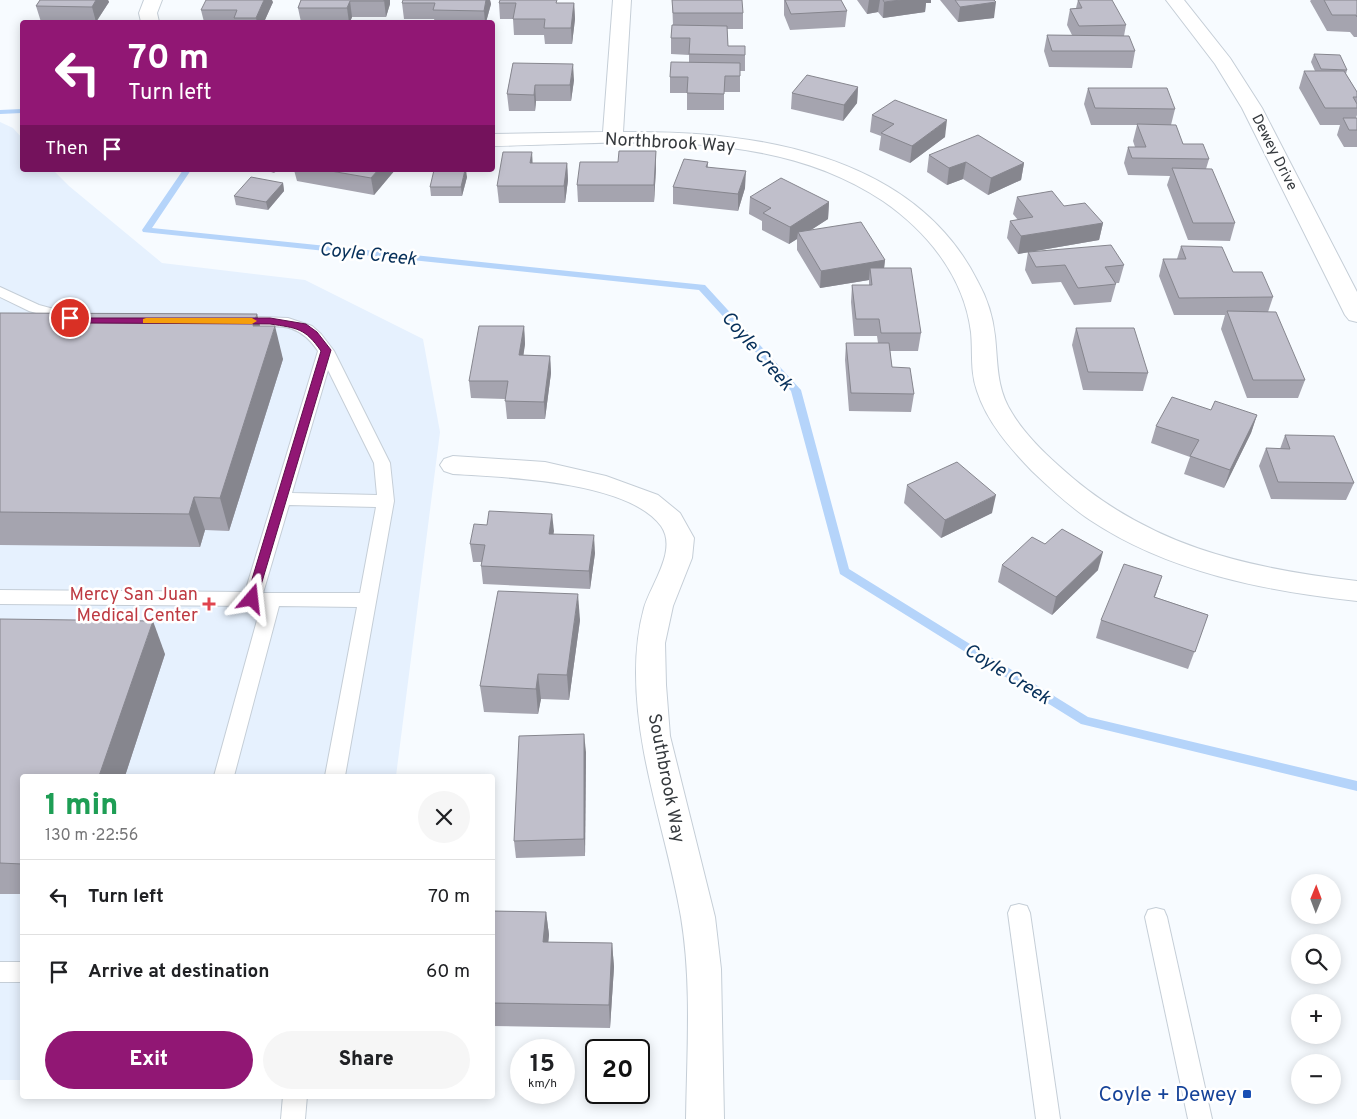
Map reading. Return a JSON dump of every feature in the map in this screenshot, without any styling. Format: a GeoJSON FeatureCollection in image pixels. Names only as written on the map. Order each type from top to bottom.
{"type":"FeatureCollection","features":[{"type":"Feature","properties":{"kind":"street"},"geometry":{"type":"LineString","coordinates":[[150,20],[148,13],[153,0]]}},
{"type":"Feature","properties":{"kind":"street"},"geometry":{"type":"LineString","coordinates":[[613,138],[622,0]]}},
{"type":"Feature","properties":{"kind":"street","name":"Dewey Drive"},"geometry":{"type":"LineString","coordinates":[[1175,0],[1223,62],[1252,108],[1357,315]]}},
{"type":"Feature","properties":{"kind":"street","name":"Northbrook Way"},"geometry":{"type":"LineString","coordinates":[[495,140],[613,138],[704,140],[752,146],[800,157],[835,168],[869,183],[918,217],[958,262],[979,311],[989,392],[1007,426],[1038,461],[1069,490],[1100,513],[1131,531],[1179,551],[1262,577],[1318,587],[1357,591]]}},
{"type":"Feature","properties":{"kind":"street","name":"Southbrook Way"},"geometry":{"type":"LineString","coordinates":[[453,465],[545,471],[597,482],[648,501],[671,520],[680,538],[678,558],[659,606],[651,643],[651,685],[655,736],[698,917],[703,960],[705,1119]]}},
{"type":"Feature","properties":{"kind":"lane"},"geometry":{"type":"LineString","coordinates":[[0,291],[15,301],[55,316],[85,320]]}},
{"type":"Feature","properties":{"kind":"lane"},"geometry":{"type":"LineString","coordinates":[[221,321],[270,321],[302,326],[314,334],[326,350],[382,463],[386,501],[336,774]]}},
{"type":"Feature","properties":{"kind":"lane"},"geometry":{"type":"LineString","coordinates":[[252,599],[326,350]]}},
{"type":"Feature","properties":{"kind":"lane"},"geometry":{"type":"LineString","coordinates":[[282,499],[386,501]]}},
{"type":"Feature","properties":{"kind":"lane"},"geometry":{"type":"LineString","coordinates":[[0,597],[368,600]]}},
{"type":"Feature","properties":{"kind":"lane"},"geometry":{"type":"LineString","coordinates":[[225,774],[272,599]]}},
{"type":"Feature","properties":{"kind":"lane"},"geometry":{"type":"LineString","coordinates":[[1020,913],[1048,1119]]}},
{"type":"Feature","properties":{"kind":"lane"},"geometry":{"type":"LineString","coordinates":[[1156,917],[1200,1119]]}},
{"type":"Feature","properties":{"kind":"lane"},"geometry":{"type":"LineString","coordinates":[[0,972],[20,972]]}},
{"type":"Feature","properties":{"kind":"lane"},"geometry":{"type":"LineString","coordinates":[[293,1119],[294,1099]]}},
{"type":"Feature","properties":{"kind":"shaded area","name":"Mercy San Juan Medical Center"},"geometry":{"type":"Polygon","coordinates":[[[0,122],[13,128],[20,136],[20,172],[55,172],[69,186],[162,263],[305,280],[423,339],[440,432],[396,774],[20,774],[20,1080],[0,1080],[0,122]]]}},
{"type":"Feature","properties":{"kind":"building"},"geometry":{"type":"Polygon","coordinates":[[[40,0],[96,0],[92,7],[36,6],[40,0]]]}},
{"type":"Feature","properties":{"kind":"building"},"geometry":{"type":"Polygon","coordinates":[[[206,0],[264,0],[256,18],[234,18],[237,10],[201,10],[206,0]]]}},
{"type":"Feature","properties":{"kind":"building"},"geometry":{"type":"Polygon","coordinates":[[[301,0],[384,1],[350,1],[347,8],[298,8],[301,0]]]}},
{"type":"Feature","properties":{"kind":"building"},"geometry":{"type":"Polygon","coordinates":[[[403,0],[486,0],[484,11],[433,10],[435,3],[402,3],[403,0]]]}},
{"type":"Feature","properties":{"kind":"building"},"geometry":{"type":"Polygon","coordinates":[[[500,0],[557,0],[556,3],[574,3],[571,28],[544,28],[545,19],[513,19],[516,3],[499,3],[500,0]]]}},
{"type":"Feature","properties":{"kind":"building"},"geometry":{"type":"Polygon","coordinates":[[[672,0],[742,0],[743,13],[673,13],[672,0]]]}},
{"type":"Feature","properties":{"kind":"building"},"geometry":{"type":"Polygon","coordinates":[[[785,0],[841,0],[847,11],[791,14],[785,0]]]}},
{"type":"Feature","properties":{"kind":"building"},"geometry":{"type":"Polygon","coordinates":[[[883,0],[901,0],[884,2],[883,0]]]}},
{"type":"Feature","properties":{"kind":"building"},"geometry":{"type":"Polygon","coordinates":[[[955,0],[994,0],[996,2],[960,7],[955,0]]]}},
{"type":"Feature","properties":{"kind":"building"},"geometry":{"type":"Polygon","coordinates":[[[1078,0],[1112,0],[1126,25],[1079,26],[1070,9],[1082,8],[1078,0]]]}},
{"type":"Feature","properties":{"kind":"building"},"geometry":{"type":"Polygon","coordinates":[[[1324,0],[1357,0],[1357,17],[1356,15],[1332,15],[1324,0]]]}},
{"type":"Feature","properties":{"kind":"building"},"geometry":{"type":"Polygon","coordinates":[[[672,25],[727,26],[728,46],[745,46],[745,55],[689,54],[690,38],[671,38],[672,25]]]}},
{"type":"Feature","properties":{"kind":"building"},"geometry":{"type":"Polygon","coordinates":[[[1047,35],[1129,36],[1135,51],[1052,51],[1047,35]]]}},
{"type":"Feature","properties":{"kind":"building"},"geometry":{"type":"Polygon","coordinates":[[[1314,54],[1340,55],[1347,70],[1321,69],[1314,54]]]}},
{"type":"Feature","properties":{"kind":"building"},"geometry":{"type":"Polygon","coordinates":[[[671,62],[740,63],[740,76],[725,76],[724,94],[687,93],[688,77],[670,77],[671,62]]]}},
{"type":"Feature","properties":{"kind":"building"},"geometry":{"type":"Polygon","coordinates":[[[513,63],[573,64],[570,85],[535,85],[534,95],[507,94],[513,63]]]}},
{"type":"Feature","properties":{"kind":"building"},"geometry":{"type":"Polygon","coordinates":[[[1304,71],[1344,71],[1357,92],[1357,97],[1353,97],[1357,108],[1325,108],[1304,71]]]}},
{"type":"Feature","properties":{"kind":"building"},"geometry":{"type":"Polygon","coordinates":[[[807,75],[858,87],[844,105],[792,93],[807,75]]]}},
{"type":"Feature","properties":{"kind":"building"},"geometry":{"type":"Polygon","coordinates":[[[1088,88],[1167,88],[1175,109],[1095,108],[1088,88]]]}},
{"type":"Feature","properties":{"kind":"building"},"geometry":{"type":"Polygon","coordinates":[[[895,100],[947,120],[912,146],[881,133],[894,124],[872,115],[895,100]]]}},
{"type":"Feature","properties":{"kind":"building"},"geometry":{"type":"Polygon","coordinates":[[[1343,118],[1357,118],[1357,130],[1349,130],[1343,118]]]}},
{"type":"Feature","properties":{"kind":"building"},"geometry":{"type":"Polygon","coordinates":[[[1137,124],[1176,125],[1183,144],[1203,144],[1209,159],[1132,158],[1128,147],[1146,147],[1137,124]]]}},
{"type":"Feature","properties":{"kind":"building"},"geometry":{"type":"Polygon","coordinates":[[[978,135],[1024,163],[991,178],[966,162],[949,168],[929,155],[978,135]]]}},
{"type":"Feature","properties":{"kind":"building"},"geometry":{"type":"Polygon","coordinates":[[[619,151],[656,151],[654,185],[577,185],[580,162],[618,162],[619,151]]]}},
{"type":"Feature","properties":{"kind":"building"},"geometry":{"type":"Polygon","coordinates":[[[503,152],[532,152],[530,163],[567,163],[564,186],[497,186],[503,152]]]}},
{"type":"Feature","properties":{"kind":"building"},"geometry":{"type":"Polygon","coordinates":[[[684,159],[708,162],[706,167],[746,171],[738,194],[673,187],[684,159]]]}},
{"type":"Feature","properties":{"kind":"building"},"geometry":{"type":"Polygon","coordinates":[[[1172,168],[1212,169],[1235,223],[1193,223],[1172,168]]]}},
{"type":"Feature","properties":{"kind":"building"},"geometry":{"type":"Polygon","coordinates":[[[336,172],[376,172],[371,178],[336,172]]]}},
{"type":"Feature","properties":{"kind":"building"},"geometry":{"type":"Polygon","coordinates":[[[434,172],[465,172],[461,187],[430,187],[434,172]]]}},
{"type":"Feature","properties":{"kind":"building"},"geometry":{"type":"Polygon","coordinates":[[[251,177],[283,183],[266,202],[234,196],[251,177]]]}},
{"type":"Feature","properties":{"kind":"building"},"geometry":{"type":"Polygon","coordinates":[[[781,178],[829,202],[790,227],[763,213],[771,208],[750,197],[781,178]]]}},
{"type":"Feature","properties":{"kind":"building"},"geometry":{"type":"Polygon","coordinates":[[[1052,191],[1064,206],[1085,203],[1103,223],[1021,236],[1010,221],[1033,217],[1017,197],[1052,191]]]}},
{"type":"Feature","properties":{"kind":"building"},"geometry":{"type":"Polygon","coordinates":[[[861,222],[885,260],[821,271],[798,232],[861,222]]]}},
{"type":"Feature","properties":{"kind":"building"},"geometry":{"type":"Polygon","coordinates":[[[1111,245],[1124,265],[1105,267],[1116,284],[1078,288],[1065,265],[1036,267],[1028,252],[1111,245]]]}},
{"type":"Feature","properties":{"kind":"building"},"geometry":{"type":"Polygon","coordinates":[[[1181,246],[1222,247],[1233,272],[1262,272],[1273,297],[1179,298],[1163,259],[1186,259],[1181,246]]]}},
{"type":"Feature","properties":{"kind":"building"},"geometry":{"type":"Polygon","coordinates":[[[870,268],[911,268],[921,333],[881,333],[879,319],[856,319],[852,285],[872,285],[870,268]]]}},
{"type":"Feature","properties":{"kind":"building"},"geometry":{"type":"Polygon","coordinates":[[[1227,311],[1276,312],[1305,380],[1253,380],[1227,311]]]}},
{"type":"Feature","properties":{"kind":"building"},"geometry":{"type":"Polygon","coordinates":[[[0,313],[257,314],[253,326],[275,326],[220,498],[194,497],[189,514],[0,512],[0,313]]]}},
{"type":"Feature","properties":{"kind":"building"},"geometry":{"type":"Polygon","coordinates":[[[479,326],[524,326],[519,355],[550,356],[544,402],[505,401],[508,381],[469,381],[479,326]]]}},
{"type":"Feature","properties":{"kind":"building"},"geometry":{"type":"Polygon","coordinates":[[[1076,328],[1134,328],[1148,373],[1088,372],[1076,328]]]}},
{"type":"Feature","properties":{"kind":"building"},"geometry":{"type":"Polygon","coordinates":[[[846,343],[889,343],[892,367],[910,368],[914,394],[851,393],[846,343]]]}},
{"type":"Feature","properties":{"kind":"building"},"geometry":{"type":"Polygon","coordinates":[[[1172,397],[1211,410],[1215,401],[1257,415],[1230,470],[1190,456],[1199,440],[1156,426],[1172,397]]]}},
{"type":"Feature","properties":{"kind":"building"},"geometry":{"type":"Polygon","coordinates":[[[1285,435],[1334,436],[1354,483],[1278,482],[1266,448],[1290,449],[1285,435]]]}},
{"type":"Feature","properties":{"kind":"building"},"geometry":{"type":"Polygon","coordinates":[[[957,462],[996,495],[945,520],[907,485],[957,462]]]}},
{"type":"Feature","properties":{"kind":"building"},"geometry":{"type":"Polygon","coordinates":[[[489,511],[552,514],[549,534],[594,535],[589,571],[481,566],[485,545],[470,544],[474,524],[487,525],[489,511]]]}},
{"type":"Feature","properties":{"kind":"building"},"geometry":{"type":"Polygon","coordinates":[[[1062,529],[1103,552],[1056,597],[1002,565],[1032,537],[1045,544],[1062,529]]]}},
{"type":"Feature","properties":{"kind":"building"},"geometry":{"type":"Polygon","coordinates":[[[1124,564],[1162,576],[1154,597],[1208,615],[1195,652],[1101,620],[1124,564]]]}},
{"type":"Feature","properties":{"kind":"building"},"geometry":{"type":"Polygon","coordinates":[[[498,591],[578,594],[567,675],[538,674],[536,689],[480,686],[498,591]]]}},
{"type":"Feature","properties":{"kind":"building"},"geometry":{"type":"Polygon","coordinates":[[[0,619],[153,621],[100,774],[20,774],[20,864],[0,863],[0,619]]]}},
{"type":"Feature","properties":{"kind":"building"},"geometry":{"type":"Polygon","coordinates":[[[584,734],[584,839],[514,841],[519,736],[584,734]]]}},
{"type":"Feature","properties":{"kind":"building"},"geometry":{"type":"Polygon","coordinates":[[[495,911],[546,912],[543,942],[612,943],[609,1005],[495,1003],[495,911]]]}},
{"type":"Feature","properties":{"kind":"waterway","name":"Coyle Creek"},"geometry":{"type":"LineString","coordinates":[[0,112],[20,111]]}},
{"type":"Feature","properties":{"kind":"waterway","name":"Coyle Creek"},"geometry":{"type":"LineString","coordinates":[[186,172],[146,230],[702,287],[796,390],[844,571],[1085,721],[1357,786]]}},
{"type":"Feature","properties":{"kind":"slow traffic"},"geometry":{"type":"LineString","coordinates":[[146,321],[252,321]]}},
{"type":"Feature","properties":{"kind":"place","name":"Mercy San Juan Medical Center"},"geometry":{"type":"Point","coordinates":[209,604]}},
{"type":"Feature","properties":{"kind":"place","name":"Coyle + Dewey"},"geometry":{"type":"Point","coordinates":[1247,1094]}},
{"type":"Feature","properties":{"kind":"route"},"geometry":{"type":"LineString","coordinates":[[70,318],[85,320],[270,321],[302,326],[314,334],[326,350],[252,599]]}}]}
